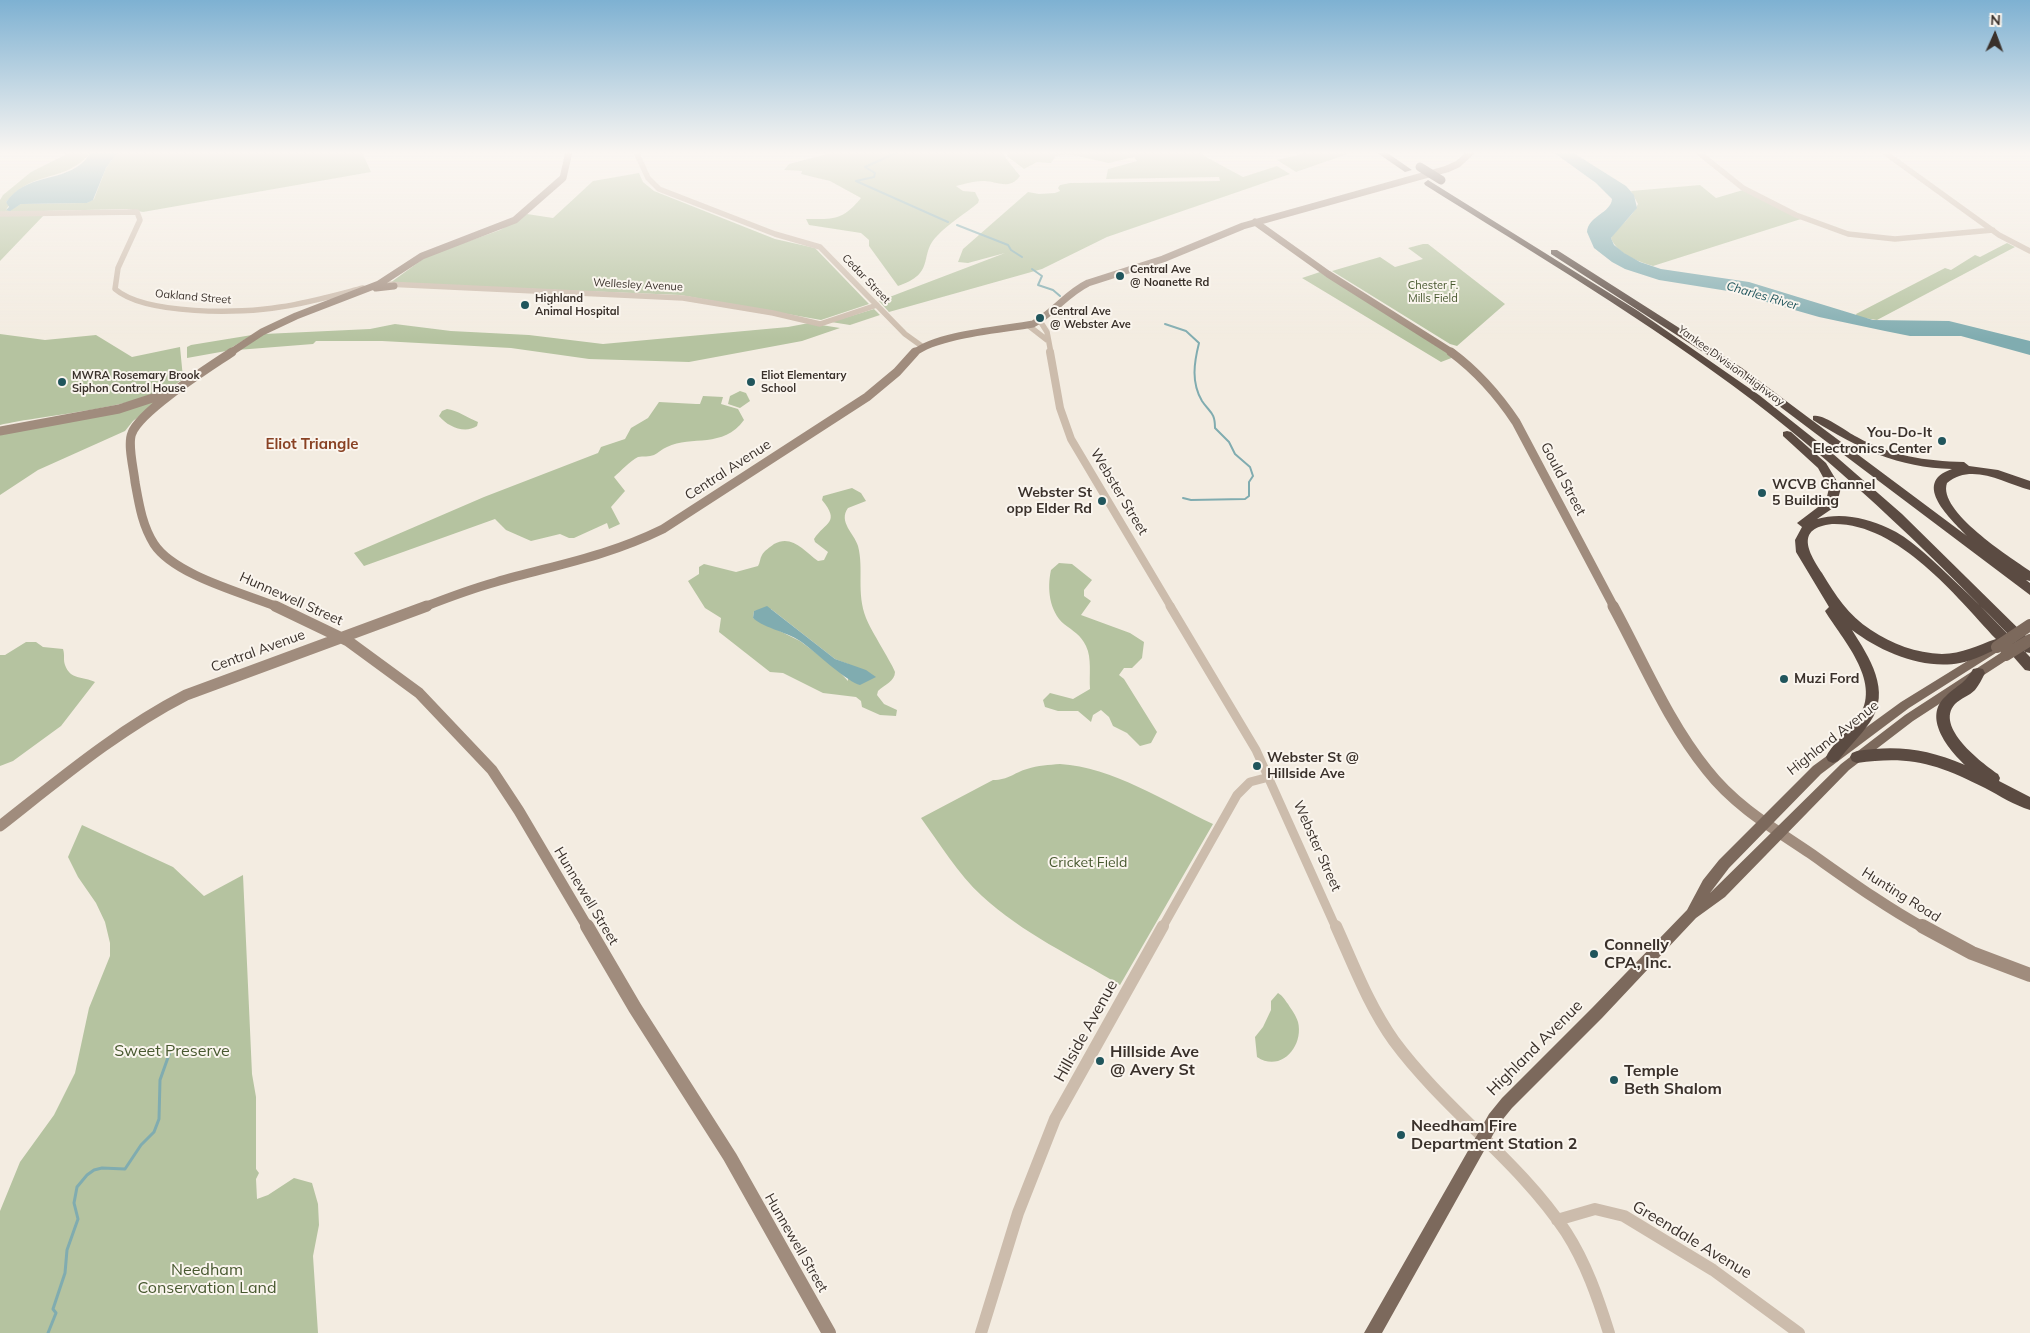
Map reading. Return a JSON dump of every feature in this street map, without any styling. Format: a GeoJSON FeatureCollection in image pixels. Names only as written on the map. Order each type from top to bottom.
{"type":"FeatureCollection","features":[{"type":"Feature","properties":{"kind":"highway","name":"Yankee Division Highway"},"geometry":{"type":"LineString","coordinates":[[1477,214],[1708,363],[1818,447],[1916,534],[2030,648]]}},
{"type":"Feature","properties":{"kind":"highway","name":"Yankee Division Highway"},"geometry":{"type":"LineString","coordinates":[[1495,214],[1680,332],[1761,388],[2030,590]]}},
{"type":"Feature","properties":{"kind":"highway"},"geometry":{"type":"LineString","coordinates":[[1597,290],[1624,313],[1787,434],[1878,510],[1940,570],[1959,592]]}},
{"type":"Feature","properties":{"kind":"highway"},"geometry":{"type":"LineString","coordinates":[[1680,332],[1725,355],[1859,445],[1892,458],[1923,465],[1984,467],[2030,481]]}},
{"type":"Feature","properties":{"kind":"highway"},"geometry":{"type":"LineString","coordinates":[[1817,418],[2030,577]]}},
{"type":"Feature","properties":{"kind":"highway"},"geometry":{"type":"LineString","coordinates":[[1787,434],[1824,468],[1833,482],[1835,491],[1829,506],[1796,528],[1792,538],[1794,550],[1864,664],[1872,686],[1872,701],[1868,714],[1833,758]]}},
{"type":"Feature","properties":{"kind":"highway"},"geometry":{"type":"LineString","coordinates":[[1999,554],[1949,509],[1940,493],[1940,484],[1950,475],[1974,471],[2000,474],[2030,486]]}},
{"type":"Feature","properties":{"kind":"highway"},"geometry":{"type":"LineString","coordinates":[[2001,647],[1965,656],[1943,659],[1907,653],[1875,639],[1850,622],[1835,605],[1802,551],[1802,536],[1811,526],[1831,520],[1852,521],[1875,527],[1910,546],[1959,592],[2030,666]]}},
{"type":"Feature","properties":{"kind":"highway"},"geometry":{"type":"LineString","coordinates":[[1978,673],[1970,686],[1952,698],[1946,705],[1944,718],[1948,732],[1958,750],[1978,768],[2002,784],[2030,796]]}},
{"type":"Feature","properties":{"kind":"highway"},"geometry":{"type":"LineString","coordinates":[[1857,757],[1896,753],[1926,757],[1951,766],[2030,804]]}},
{"type":"Feature","properties":{"kind":"main road","name":"Hunnewell Street"},"geometry":{"type":"LineString","coordinates":[[521,214],[491,232],[417,259],[381,283],[326,302],[262,332],[182,385],[139,422],[130,434],[139,509],[151,539],[170,562],[179,568],[279,607],[340,637],[419,693],[502,783],[618,980],[730,1157],[829,1333]]}},
{"type":"Feature","properties":{"kind":"main road","name":"Central Avenue"},"geometry":{"type":"LineString","coordinates":[[0,826],[111,740],[156,710],[205,687],[340,637],[495,582],[596,557],[663,529],[867,397],[923,347],[949,338],[1028,326],[1040,321],[1082,285],[1159,260],[1256,222],[1284,214]]}},
{"type":"Feature","properties":{"kind":"main road","name":"Gould Street"},"geometry":{"type":"LineString","coordinates":[[1256,222],[1350,288],[1454,351],[1494,388],[1516,422],[1687,743],[1723,789],[1765,822]]}},
{"type":"Feature","properties":{"kind":"main road"},"geometry":{"type":"LineString","coordinates":[[362,290],[394,286]]}},
{"type":"Feature","properties":{"kind":"main road"},"geometry":{"type":"LineString","coordinates":[[0,431],[132,406],[158,397],[182,385]]}},
{"type":"Feature","properties":{"kind":"main road","name":"Highland Avenue"},"geometry":{"type":"LineString","coordinates":[[1691,914],[1708,884],[1805,781],[1905,705],[2001,647],[2030,626]]}},
{"type":"Feature","properties":{"kind":"main road","name":"Highland Avenue"},"geometry":{"type":"LineString","coordinates":[[1374,1333],[1495,1116],[1506,1103],[1597,1013],[1691,914],[1720,893],[1822,789],[1857,757],[1909,718],[1978,673],[2001,647],[2030,640]]}},
{"type":"Feature","properties":{"kind":"main road","name":"Hunting Road"},"geometry":{"type":"LineString","coordinates":[[1765,822],[1918,926],[1974,954],[2030,974]]}},
{"type":"Feature","properties":{"kind":"street","name":"Oakland Street"},"geometry":{"type":"LineString","coordinates":[[138,214],[140,220],[120,261],[114,282],[117,293],[133,300],[174,308],[246,311],[273,309],[313,300],[326,302]]}},
{"type":"Feature","properties":{"kind":"street","name":"Cedar Street"},"geometry":{"type":"LineString","coordinates":[[725,214],[771,232],[819,247],[906,335],[923,347]]}},
{"type":"Feature","properties":{"kind":"street"},"geometry":{"type":"LineString","coordinates":[[1794,214],[1848,234],[1895,239],[1993,230]]}},
{"type":"Feature","properties":{"kind":"street"},"geometry":{"type":"LineString","coordinates":[[1971,214],[2030,252]]}},
{"type":"Feature","properties":{"kind":"street"},"geometry":{"type":"LineString","coordinates":[[381,283],[394,286],[454,287]]}},
{"type":"Feature","properties":{"kind":"street"},"geometry":{"type":"LineString","coordinates":[[326,302],[373,286]]}},
{"type":"Feature","properties":{"kind":"street","name":"Wellesley Avenue"},"geometry":{"type":"LineString","coordinates":[[454,287],[683,298],[776,314],[820,324]]}},
{"type":"Feature","properties":{"kind":"street"},"geometry":{"type":"LineString","coordinates":[[820,324],[877,305]]}},
{"type":"Feature","properties":{"kind":"street","name":"Webster Street"},"geometry":{"type":"LineString","coordinates":[[1040,321],[1047,330],[1047,340],[1062,417],[1074,445],[1238,718],[1270,777],[1375,1012],[1404,1052],[1557,1220],[1588,1273],[1609,1333]]}},
{"type":"Feature","properties":{"kind":"street"},"geometry":{"type":"LineString","coordinates":[[1028,326],[1047,340]]}},
{"type":"Feature","properties":{"kind":"street","name":"Hillside Avenue"},"geometry":{"type":"LineString","coordinates":[[981,1333],[1018,1213],[1061,1109],[1239,792],[1250,782],[1270,777]]}},
{"type":"Feature","properties":{"kind":"street","name":"Greendale Avenue"},"geometry":{"type":"LineString","coordinates":[[1557,1220],[1584,1210],[1598,1209],[1616,1212],[1710,1266],[1800,1333]]}},
{"type":"Feature","properties":{"kind":"green space"},"geometry":{"type":"Polygon","coordinates":[[[45,214],[0,261],[0,216],[45,214]]]}},
{"type":"Feature","properties":{"kind":"green space"},"geometry":{"type":"Polygon","coordinates":[[[527,214],[553,218],[557,214],[713,214],[775,239],[815,248],[869,304],[821,320],[680,295],[390,283],[427,256],[500,230],[527,214]]]}},
{"type":"Feature","properties":{"kind":"green space"},"geometry":{"type":"Polygon","coordinates":[[[964,214],[931,243],[925,263],[918,275],[898,286],[869,246],[869,240],[861,233],[809,225],[806,219],[824,219],[843,215],[964,214]]]}},
{"type":"Feature","properties":{"kind":"green space"},"geometry":{"type":"Polygon","coordinates":[[[1003,214],[1173,214],[1107,237],[1042,269],[889,312],[879,301],[1005,253],[968,263],[958,262],[963,249],[1003,214]]]}},
{"type":"Feature","properties":{"kind":"green space"},"geometry":{"type":"Polygon","coordinates":[[[1631,214],[1791,214],[1801,219],[1653,266],[1628,256],[1614,244],[1611,238],[1631,214]]]}},
{"type":"Feature","properties":{"kind":"green space"},"geometry":{"type":"Polygon","coordinates":[[[2007,243],[2015,247],[1877,320],[1857,317],[1856,314],[1945,268],[1951,270],[1975,255],[1980,257],[2007,243]]]}},
{"type":"Feature","properties":{"kind":"green space","name":"Chester F. Mills Field"},"geometry":{"type":"Polygon","coordinates":[[[1428,244],[1505,304],[1457,346],[1450,344],[1332,271],[1380,257],[1395,267],[1423,259],[1408,248],[1428,244]]]}},
{"type":"Feature","properties":{"kind":"green space"},"geometry":{"type":"Polygon","coordinates":[[[1320,272],[1454,357],[1441,362],[1302,278],[1320,272]]]}},
{"type":"Feature","properties":{"kind":"green space"},"geometry":{"type":"Polygon","coordinates":[[[874,309],[880,315],[850,325],[831,322],[874,309]]]}},
{"type":"Feature","properties":{"kind":"green space"},"geometry":{"type":"Polygon","coordinates":[[[809,323],[840,328],[802,341],[689,362],[589,359],[511,348],[382,341],[316,341],[313,344],[237,350],[264,334],[370,329],[395,324],[451,331],[529,335],[603,344],[788,327],[809,323]]]}},
{"type":"Feature","properties":{"kind":"green space"},"geometry":{"type":"Polygon","coordinates":[[[0,334],[45,340],[96,335],[132,357],[180,347],[183,378],[169,388],[124,403],[0,425],[0,334]]]}},
{"type":"Feature","properties":{"kind":"green space"},"geometry":{"type":"Polygon","coordinates":[[[252,335],[226,351],[187,358],[187,347],[191,345],[252,335]]]}},
{"type":"Feature","properties":{"kind":"green space"},"geometry":{"type":"Polygon","coordinates":[[[740,391],[746,393],[750,401],[740,408],[728,404],[730,396],[740,391]]]}},
{"type":"Feature","properties":{"kind":"green space"},"geometry":{"type":"Polygon","coordinates":[[[703,396],[723,397],[721,404],[738,409],[744,420],[727,435],[677,444],[665,448],[654,455],[638,457],[632,461],[614,477],[625,491],[611,507],[620,524],[609,529],[607,523],[574,538],[560,534],[531,541],[506,530],[495,519],[364,566],[354,553],[484,497],[598,453],[601,447],[625,439],[631,428],[648,418],[659,402],[700,404],[703,396]]]}},
{"type":"Feature","properties":{"kind":"green space"},"geometry":{"type":"Polygon","coordinates":[[[164,397],[133,421],[125,431],[38,470],[0,495],[0,430],[164,397]]]}},
{"type":"Feature","properties":{"kind":"green space"},"geometry":{"type":"Polygon","coordinates":[[[447,409],[459,412],[478,422],[477,426],[462,429],[452,426],[439,416],[442,411],[447,409]]]}},
{"type":"Feature","properties":{"kind":"green space"},"geometry":{"type":"Polygon","coordinates":[[[852,488],[861,493],[866,501],[848,508],[845,518],[856,541],[860,555],[863,609],[895,672],[893,678],[878,691],[877,695],[884,704],[897,710],[896,716],[880,715],[862,707],[861,701],[856,697],[823,693],[783,673],[770,672],[719,632],[721,618],[705,608],[688,581],[699,574],[699,567],[704,564],[736,572],[758,566],[764,552],[780,541],[792,542],[818,561],[824,560],[828,552],[815,542],[814,539],[831,518],[828,508],[822,500],[823,496],[852,488]],[[771,609],[754,611],[753,618],[800,641],[836,668],[848,681],[848,664],[835,659],[771,609]]]}},
{"type":"Feature","properties":{"kind":"green space"},"geometry":{"type":"Polygon","coordinates":[[[1059,563],[1072,564],[1092,580],[1084,590],[1084,596],[1091,601],[1081,615],[1130,633],[1144,642],[1142,658],[1132,668],[1124,668],[1119,675],[1124,679],[1157,732],[1151,743],[1140,746],[1127,733],[1113,726],[1109,717],[1101,710],[1093,715],[1091,722],[1078,711],[1058,711],[1045,707],[1043,700],[1050,693],[1073,699],[1090,689],[1090,661],[1086,646],[1079,636],[1059,619],[1050,599],[1049,584],[1051,570],[1059,563]]]}},
{"type":"Feature","properties":{"kind":"green space"},"geometry":{"type":"Polygon","coordinates":[[[26,642],[36,642],[43,647],[63,649],[64,663],[67,670],[77,677],[95,682],[61,726],[13,761],[0,766],[0,655],[5,655],[26,642]]]}},
{"type":"Feature","properties":{"kind":"green space","name":"Cricket Field"},"geometry":{"type":"Polygon","coordinates":[[[1060,764],[1080,767],[1119,779],[1158,796],[1213,824],[1120,985],[1031,933],[982,896],[950,859],[921,818],[993,780],[1007,778],[1035,767],[1060,764]]]}},
{"type":"Feature","properties":{"kind":"green space"},"geometry":{"type":"Polygon","coordinates":[[[82,825],[173,867],[204,896],[243,875],[252,1074],[256,1097],[256,1169],[259,1173],[256,1179],[257,1199],[268,1195],[294,1178],[312,1183],[318,1204],[319,1225],[313,1256],[318,1333],[0,1333],[0,1211],[20,1162],[54,1115],[75,1073],[89,1008],[110,956],[110,943],[105,922],[96,903],[78,877],[68,857],[82,825]]]}},
{"type":"Feature","properties":{"kind":"green space"},"geometry":{"type":"Polygon","coordinates":[[[1278,993],[1295,1015],[1299,1031],[1298,1040],[1294,1048],[1282,1059],[1274,1062],[1257,1057],[1255,1037],[1263,1027],[1271,1010],[1271,1001],[1278,993]]]}},
{"type":"Feature","properties":{"kind":"water","name":"Charles River"},"geometry":{"type":"Polygon","coordinates":[[[1600,214],[1632,214],[1611,238],[1614,245],[1640,262],[1661,269],[1749,282],[1873,320],[1949,321],[2030,341],[2030,355],[1961,336],[1910,336],[1819,317],[1728,291],[1659,280],[1625,269],[1594,248],[1587,232],[1588,227],[1600,214]]]}},
{"type":"Feature","properties":{"kind":"water"},"geometry":{"type":"Polygon","coordinates":[[[767,606],[835,659],[866,670],[876,677],[860,685],[855,683],[797,639],[764,625],[753,618],[754,611],[767,606]]]}},
{"type":"Feature","properties":{"kind":"waterway"},"geometry":{"type":"LineString","coordinates":[[931,214],[948,222]]}},
{"type":"Feature","properties":{"kind":"waterway"},"geometry":{"type":"LineString","coordinates":[[957,225],[1008,245],[1011,250],[1022,257]]}},
{"type":"Feature","properties":{"kind":"waterway"},"geometry":{"type":"LineString","coordinates":[[1032,269],[1042,276],[1038,285],[1053,290],[1060,296]]}},
{"type":"Feature","properties":{"kind":"waterway"},"geometry":{"type":"LineString","coordinates":[[1165,324],[1186,331],[1199,343],[1194,372],[1196,387],[1202,401],[1213,416],[1215,428],[1229,442],[1235,454],[1250,467],[1253,476],[1249,482],[1249,496],[1245,499],[1191,500],[1183,498]]}},
{"type":"Feature","properties":{"kind":"waterway"},"geometry":{"type":"LineString","coordinates":[[48,1333],[56,1313],[53,1309],[65,1273],[67,1250],[78,1219],[74,1203],[77,1187],[94,1170],[102,1168],[125,1169],[141,1145],[154,1132],[159,1119],[160,1080],[171,1049]]}},
{"type":"Feature","properties":{"kind":"place","name":"Central Ave @ Noanette Rd"},"geometry":{"type":"Point","coordinates":[1120,276]}},
{"type":"Feature","properties":{"kind":"place","name":"Highland Animal Hospital"},"geometry":{"type":"Point","coordinates":[525,305]}},
{"type":"Feature","properties":{"kind":"place","name":"Central Ave @ Webster Ave"},"geometry":{"type":"Point","coordinates":[1040,318]}},
{"type":"Feature","properties":{"kind":"place","name":"MWRA Rosemary Brook Siphon Control House"},"geometry":{"type":"Point","coordinates":[62,382]}},
{"type":"Feature","properties":{"kind":"place","name":"Eliot Elementary School"},"geometry":{"type":"Point","coordinates":[751,382]}},
{"type":"Feature","properties":{"kind":"place","name":"You-Do-It Electronics Center"},"geometry":{"type":"Point","coordinates":[1942,441]}},
{"type":"Feature","properties":{"kind":"place","name":"WCVB Channel 5 Building"},"geometry":{"type":"Point","coordinates":[1762,493]}},
{"type":"Feature","properties":{"kind":"place","name":"Webster St opp Elder Rd"},"geometry":{"type":"Point","coordinates":[1102,501]}},
{"type":"Feature","properties":{"kind":"place","name":"Muzi Ford"},"geometry":{"type":"Point","coordinates":[1784,679]}},
{"type":"Feature","properties":{"kind":"place","name":"Webster St @ Hillside Ave"},"geometry":{"type":"Point","coordinates":[1257,766]}},
{"type":"Feature","properties":{"kind":"place","name":"Connelly CPA, Inc."},"geometry":{"type":"Point","coordinates":[1594,954]}},
{"type":"Feature","properties":{"kind":"place","name":"Hillside Ave @ Avery St"},"geometry":{"type":"Point","coordinates":[1100,1061]}},
{"type":"Feature","properties":{"kind":"place","name":"Temple Beth Shalom"},"geometry":{"type":"Point","coordinates":[1614,1080]}},
{"type":"Feature","properties":{"kind":"place","name":"Needham Fire Department Station 2"},"geometry":{"type":"Point","coordinates":[1401,1135]}},
{"type":"Feature","properties":{"kind":"district","name":"Eliot Triangle"},"geometry":{"type":"Point","coordinates":[312,444]}},
{"type":"Feature","properties":{"kind":"park label","name":"Sweet Preserve"},"geometry":{"type":"Point","coordinates":[172,1051]}},
{"type":"Feature","properties":{"kind":"park label","name":"Needham Conservation Land"},"geometry":{"type":"Point","coordinates":[207,1279]}}]}
